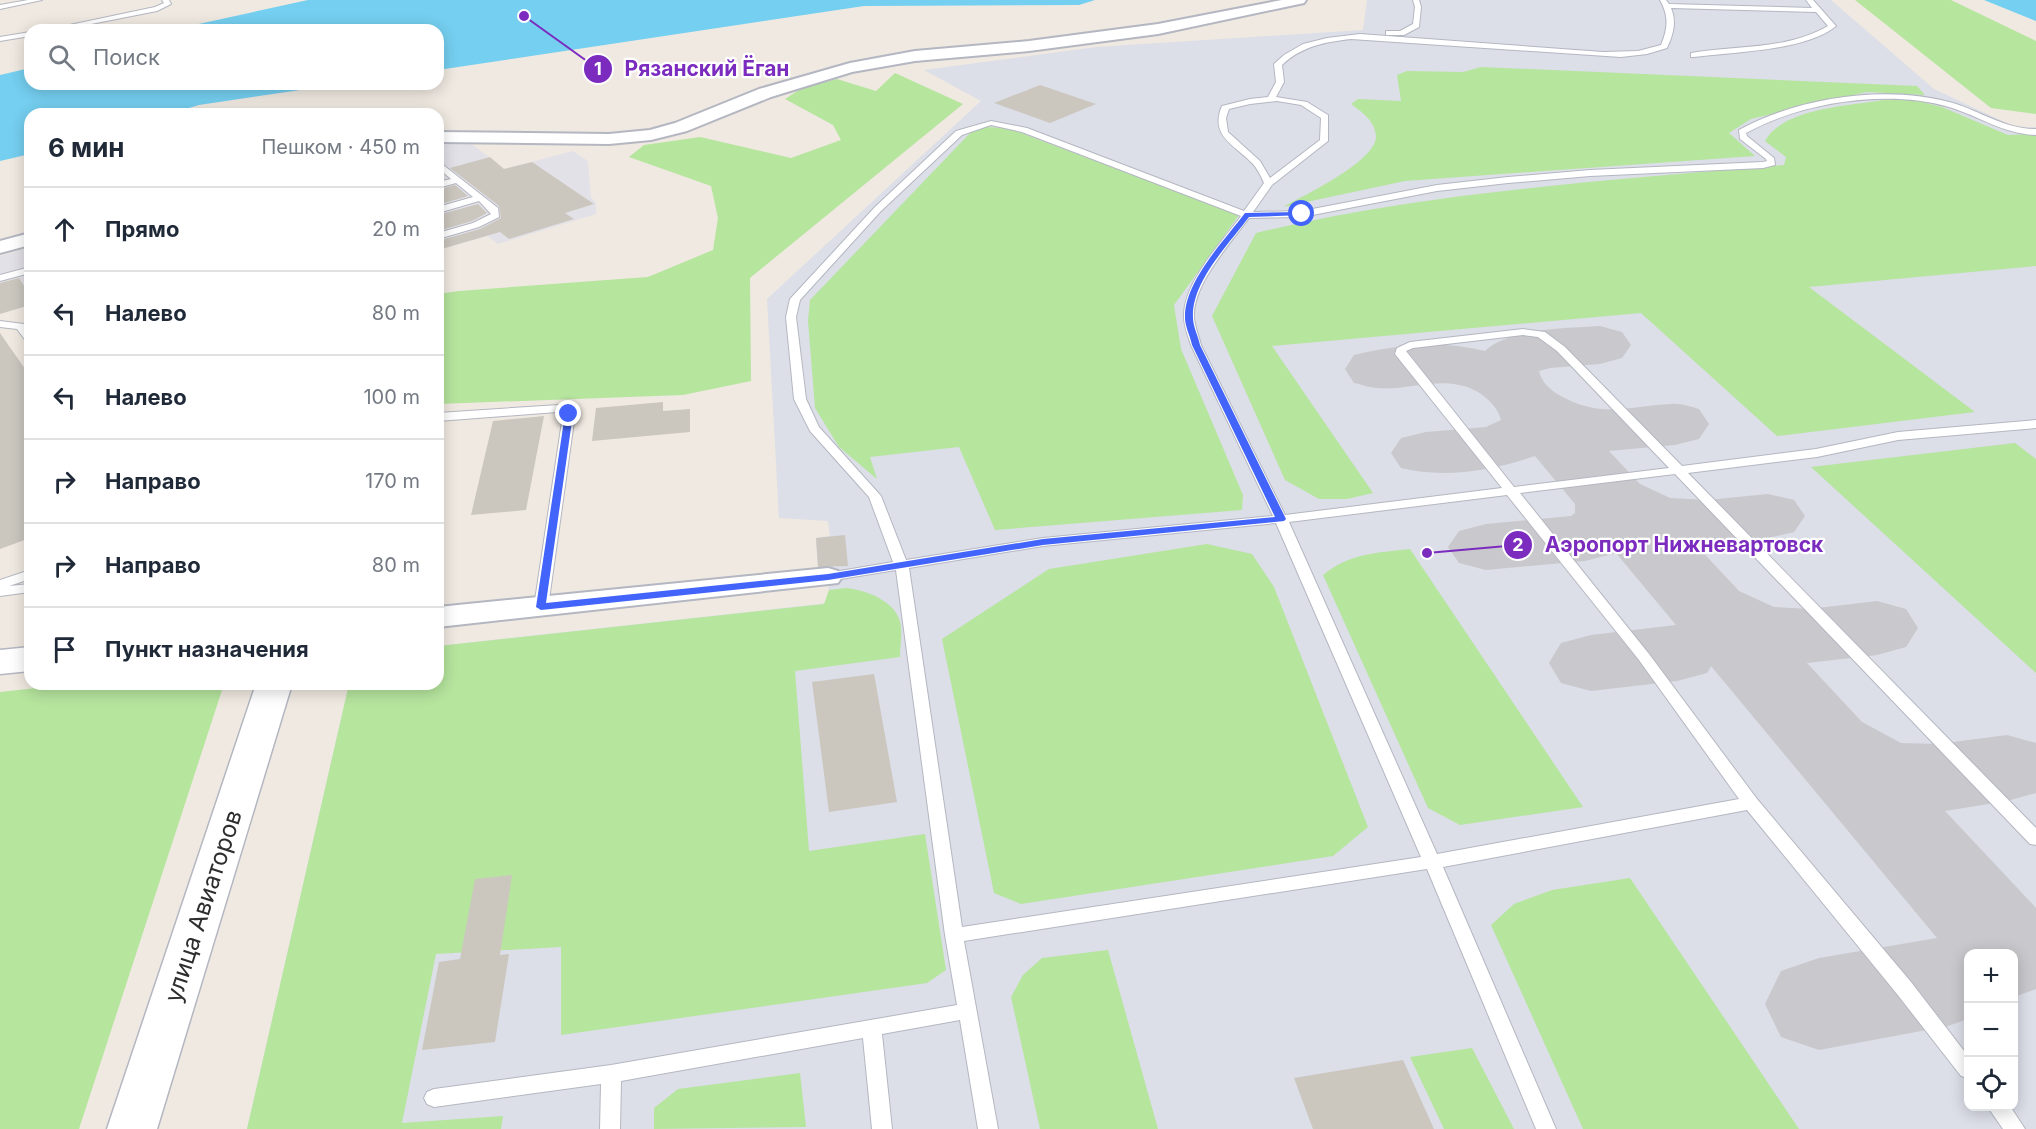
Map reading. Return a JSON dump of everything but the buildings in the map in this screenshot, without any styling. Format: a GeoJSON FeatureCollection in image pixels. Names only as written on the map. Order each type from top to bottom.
{"type":"FeatureCollection","features":[{"type":"Feature","properties":{"kind":"main road"},"geometry":{"type":"LineString","coordinates":[[0,662],[24,660]]}},
{"type":"Feature","properties":{"kind":"main road","name":"улица Авиаторов"},"geometry":{"type":"LineString","coordinates":[[132,1129],[272,690]]}},
{"type":"Feature","properties":{"kind":"street"},"geometry":{"type":"LineString","coordinates":[[444,137],[609,139],[651,135],[681,127],[765,93],[850,68],[915,56],[1029,46],[1158,29],[1299,0]]}},
{"type":"Feature","properties":{"kind":"street"},"geometry":{"type":"LineString","coordinates":[[0,247],[24,241]]}},
{"type":"Feature","properties":{"kind":"street"},"geometry":{"type":"LineString","coordinates":[[444,616],[828,577]]}},
{"type":"Feature","properties":{"kind":"lane"},"geometry":{"type":"LineString","coordinates":[[0,7],[39,0]]}},
{"type":"Feature","properties":{"kind":"lane"},"geometry":{"type":"LineString","coordinates":[[81,24],[157,9],[168,4],[165,0]]}},
{"type":"Feature","properties":{"kind":"lane"},"geometry":{"type":"LineString","coordinates":[[1271,99],[1280,82],[1278,64],[1287,55],[1304,45],[1410,30],[1416,25],[1418,7],[1416,0]]}},
{"type":"Feature","properties":{"kind":"lane"},"geometry":{"type":"LineString","coordinates":[[1694,55],[1800,40],[1824,32],[1832,26],[1809,0]]}},
{"type":"Feature","properties":{"kind":"lane"},"geometry":{"type":"LineString","coordinates":[[1352,37],[1631,55],[1650,52],[1664,46],[1673,26],[1670,11],[1665,3]]}},
{"type":"Feature","properties":{"kind":"lane"},"geometry":{"type":"LineString","coordinates":[[1665,3],[1818,10]]}},
{"type":"Feature","properties":{"kind":"lane"},"geometry":{"type":"LineString","coordinates":[[0,39],[24,35]]}},
{"type":"Feature","properties":{"kind":"lane"},"geometry":{"type":"LineString","coordinates":[[988,1129],[954,935],[902,567],[875,496],[814,428],[800,399],[791,317],[795,299],[878,209],[958,133],[991,123],[1024,130],[1063,143],[1247,215],[1302,214],[1437,188],[1508,180],[1590,173],[1763,165],[1772,163],[1770,158],[1743,138],[1742,132],[1751,126],[1800,110],[1882,96],[1917,98],[1954,106],[2003,129],[2015,132],[2036,132]]}},
{"type":"Feature","properties":{"kind":"lane"},"geometry":{"type":"LineString","coordinates":[[1269,183],[1257,163],[1224,133],[1222,118],[1225,108],[1255,99],[1271,99],[1302,104],[1320,111],[1325,117],[1323,141],[1269,183],[1201,278],[1192,296],[1189,318],[1196,345],[1281,519],[1432,862],[1546,1129]]}},
{"type":"Feature","properties":{"kind":"lane"},"geometry":{"type":"LineString","coordinates":[[444,169],[495,210],[496,215],[476,225],[444,234]]}},
{"type":"Feature","properties":{"kind":"lane"},"geometry":{"type":"LineString","coordinates":[[444,184],[458,180]]}},
{"type":"Feature","properties":{"kind":"lane"},"geometry":{"type":"LineString","coordinates":[[444,208],[480,198]]}},
{"type":"Feature","properties":{"kind":"lane"},"geometry":{"type":"LineString","coordinates":[[0,278],[24,272]]}},
{"type":"Feature","properties":{"kind":"lane"},"geometry":{"type":"LineString","coordinates":[[0,324],[20,326],[24,331]]}},
{"type":"Feature","properties":{"kind":"lane"},"geometry":{"type":"LineString","coordinates":[[1964,1065],[1904,988],[1751,803],[1644,657],[1401,354],[1404,347],[1523,332],[1541,334],[1561,349],[2036,839]]}},
{"type":"Feature","properties":{"kind":"lane"},"geometry":{"type":"LineString","coordinates":[[444,417],[559,408],[569,414],[541,607]]}},
{"type":"Feature","properties":{"kind":"lane"},"geometry":{"type":"LineString","coordinates":[[828,577],[902,567],[1043,542],[1281,519],[1680,472],[1817,453],[1877,438],[2036,424]]}},
{"type":"Feature","properties":{"kind":"lane"},"geometry":{"type":"LineString","coordinates":[[0,585],[24,576]]}},
{"type":"Feature","properties":{"kind":"lane"},"geometry":{"type":"LineString","coordinates":[[0,591],[24,589]]}},
{"type":"Feature","properties":{"kind":"lane"},"geometry":{"type":"LineString","coordinates":[[954,935],[1432,862],[1751,803]]}},
{"type":"Feature","properties":{"kind":"lane"},"geometry":{"type":"LineString","coordinates":[[434,1098],[611,1074],[967,1011]]}},
{"type":"Feature","properties":{"kind":"lane"},"geometry":{"type":"LineString","coordinates":[[872,1028],[882,1129]]}},
{"type":"Feature","properties":{"kind":"lane"},"geometry":{"type":"LineString","coordinates":[[610,1129],[611,1074]]}},
{"type":"Feature","properties":{"kind":"lane"},"geometry":{"type":"LineString","coordinates":[[2000,1111],[2015,1129]]}},
{"type":"Feature","properties":{"kind":"shaded area"},"geometry":{"type":"Polygon","coordinates":[[[1367,0],[1831,0],[1934,89],[2017,128],[2036,127],[2036,1129],[247,1129],[348,690],[444,690],[444,645],[829,603],[828,568],[818,569],[816,538],[830,536],[828,521],[779,518],[767,299],[981,101],[924,70],[1096,47],[1363,30],[1367,0]]]}},
{"type":"Feature","properties":{"kind":"shaded area"},"geometry":{"type":"Polygon","coordinates":[[[444,141],[468,141],[504,169],[573,151],[588,161],[591,197],[596,203],[596,214],[498,244],[487,236],[444,248],[444,141]]]}},
{"type":"Feature","properties":{"kind":"shaded area"},"geometry":{"type":"Polygon","coordinates":[[[24,250],[24,286],[19,278],[0,283],[0,256],[24,250]]]}},
{"type":"Feature","properties":{"kind":"green space"},"geometry":{"type":"Polygon","coordinates":[[[1855,0],[1951,0],[2036,41],[2036,114],[1991,108],[1855,0]]]}},
{"type":"Feature","properties":{"kind":"green space"},"geometry":{"type":"Polygon","coordinates":[[[1481,67],[1917,86],[1925,95],[1867,92],[1751,119],[1729,133],[1755,156],[1405,181],[1283,207],[1352,167],[1373,146],[1376,136],[1373,126],[1367,117],[1351,104],[1358,99],[1401,101],[1397,75],[1407,71],[1463,72],[1481,67]]]}},
{"type":"Feature","properties":{"kind":"green space"},"geometry":{"type":"Polygon","coordinates":[[[895,73],[963,104],[750,278],[751,381],[683,395],[444,404],[444,293],[648,277],[713,250],[718,218],[711,186],[629,157],[644,145],[700,137],[791,158],[841,140],[833,125],[785,99],[802,88],[837,79],[876,91],[895,73]]]}},
{"type":"Feature","properties":{"kind":"green space"},"geometry":{"type":"Polygon","coordinates":[[[1883,100],[1914,100],[1942,107],[2008,135],[2036,134],[2036,266],[1809,287],[1975,412],[1777,436],[1641,313],[1272,346],[1373,493],[1347,499],[1319,499],[1285,480],[1212,316],[1256,233],[1321,219],[1453,197],[1585,182],[1784,165],[1786,157],[1765,141],[1774,130],[1786,122],[1818,110],[1883,100]]]}},
{"type":"Feature","properties":{"kind":"green space"},"geometry":{"type":"Polygon","coordinates":[[[986,127],[1008,128],[1239,215],[1174,305],[1181,349],[1243,495],[1242,510],[995,530],[959,447],[870,457],[877,479],[839,447],[815,408],[808,321],[810,300],[972,131],[986,127]]]}},
{"type":"Feature","properties":{"kind":"green space"},"geometry":{"type":"Polygon","coordinates":[[[2015,443],[2036,459],[2036,673],[1811,467],[2015,443]]]}},
{"type":"Feature","properties":{"kind":"green space"},"geometry":{"type":"Polygon","coordinates":[[[1207,544],[1252,554],[1274,587],[1368,827],[1333,856],[1021,904],[994,893],[942,639],[1049,569],[1207,544]]]}},
{"type":"Feature","properties":{"kind":"green space"},"geometry":{"type":"Polygon","coordinates":[[[1410,549],[1583,807],[1460,825],[1428,808],[1323,575],[1353,558],[1410,549]]]}},
{"type":"Feature","properties":{"kind":"green space"},"geometry":{"type":"Polygon","coordinates":[[[846,588],[863,591],[888,604],[899,618],[900,657],[795,671],[809,851],[925,834],[946,970],[927,983],[561,1035],[561,947],[436,954],[402,1123],[503,1116],[501,1129],[247,1129],[348,690],[444,690],[444,645],[824,604],[829,590],[846,588]]]}},
{"type":"Feature","properties":{"kind":"green space"},"geometry":{"type":"Polygon","coordinates":[[[24,689],[222,690],[79,1129],[0,1129],[0,692],[24,689]]]}},
{"type":"Feature","properties":{"kind":"green space"},"geometry":{"type":"Polygon","coordinates":[[[1630,878],[1799,1129],[1583,1129],[1491,925],[1514,904],[1552,890],[1630,878]]]}},
{"type":"Feature","properties":{"kind":"green space"},"geometry":{"type":"Polygon","coordinates":[[[1108,950],[1158,1129],[1040,1129],[1011,997],[1023,975],[1042,958],[1108,950]]]}},
{"type":"Feature","properties":{"kind":"green space"},"geometry":{"type":"Polygon","coordinates":[[[1472,1048],[1514,1129],[1444,1129],[1410,1057],[1472,1048]]]}},
{"type":"Feature","properties":{"kind":"green space"},"geometry":{"type":"Polygon","coordinates":[[[800,1073],[806,1127],[654,1129],[654,1108],[678,1089],[800,1073]]]}},
{"type":"Feature","properties":{"kind":"water"},"geometry":{"type":"Polygon","coordinates":[[[308,0],[1095,0],[1079,5],[864,6],[444,69],[444,24],[198,24],[308,0]]]}},
{"type":"Feature","properties":{"kind":"water"},"geometry":{"type":"Polygon","coordinates":[[[1984,0],[2036,0],[2036,21],[1984,0]]]}},
{"type":"Feature","properties":{"kind":"water"},"geometry":{"type":"Polygon","coordinates":[[[24,69],[24,90],[300,90],[189,108],[24,108],[24,155],[0,161],[0,75],[24,69]]]}},
{"type":"Feature","properties":{"kind":"taxiway"},"geometry":{"type":"LineString","coordinates":[[1509,383],[1506,371],[1508,364],[1514,358],[1536,351],[1600,345]]}},
{"type":"Feature","properties":{"kind":"taxiway"},"geometry":{"type":"LineString","coordinates":[[1377,369],[1428,364],[1462,365],[1494,374],[1509,383]]}},
{"type":"Feature","properties":{"kind":"taxiway"},"geometry":{"type":"LineString","coordinates":[[1509,383],[1531,408]]}},
{"type":"Feature","properties":{"kind":"taxiway"},"geometry":{"type":"LineString","coordinates":[[1426,453],[1486,448],[1516,440],[1528,434],[1537,425],[1531,408]]}},
{"type":"Feature","properties":{"kind":"taxiway"},"geometry":{"type":"LineString","coordinates":[[1531,408],[1612,500]]}},
{"type":"Feature","properties":{"kind":"taxiway"},"geometry":{"type":"LineString","coordinates":[[1531,408],[1549,418],[1584,429],[1618,430],[1675,424]]}},
{"type":"Feature","properties":{"kind":"taxiway"},"geometry":{"type":"LineString","coordinates":[[1486,547],[1585,538],[1599,532],[1612,518],[1612,500]]}},
{"type":"Feature","properties":{"kind":"taxiway"},"geometry":{"type":"LineString","coordinates":[[1612,500],[1707,608]]}},
{"type":"Feature","properties":{"kind":"taxiway"},"geometry":{"type":"LineString","coordinates":[[1612,500],[1631,510],[1669,521],[1707,522],[1768,516]]}},
{"type":"Feature","properties":{"kind":"taxiway"},"geometry":{"type":"LineString","coordinates":[[1707,608],[2009,949]]}},
{"type":"Feature","properties":{"kind":"taxiway"},"geometry":{"type":"LineString","coordinates":[[1707,608],[1752,629],[1771,634],[1809,636],[1877,628]]}},
{"type":"Feature","properties":{"kind":"taxiway"},"geometry":{"type":"LineString","coordinates":[[1591,663],[1677,653]]}},
{"type":"Feature","properties":{"kind":"taxiway"},"geometry":{"type":"LineString","coordinates":[[1834,746],[1856,760],[1897,776],[1938,778],[2007,768]]}},
{"type":"Feature","properties":{"kind":"taxiway"},"geometry":{"type":"LineString","coordinates":[[1819,1004],[1948,981]]}},
{"type":"Feature","properties":{"kind":"place","name":"Рязанский Ёган"},"geometry":{"type":"Point","coordinates":[524,16]}},
{"type":"Feature","properties":{"kind":"place","name":"Аэропорт Нижневартовск"},"geometry":{"type":"Point","coordinates":[1427,553]}},
{"type":"Feature","properties":{"kind":"route"},"geometry":{"type":"LineString","coordinates":[[569,414],[541,607],[828,577],[902,567],[1043,542],[1281,519],[1196,345],[1189,318],[1192,296],[1201,278],[1247,215],[1302,214]]}}]}
